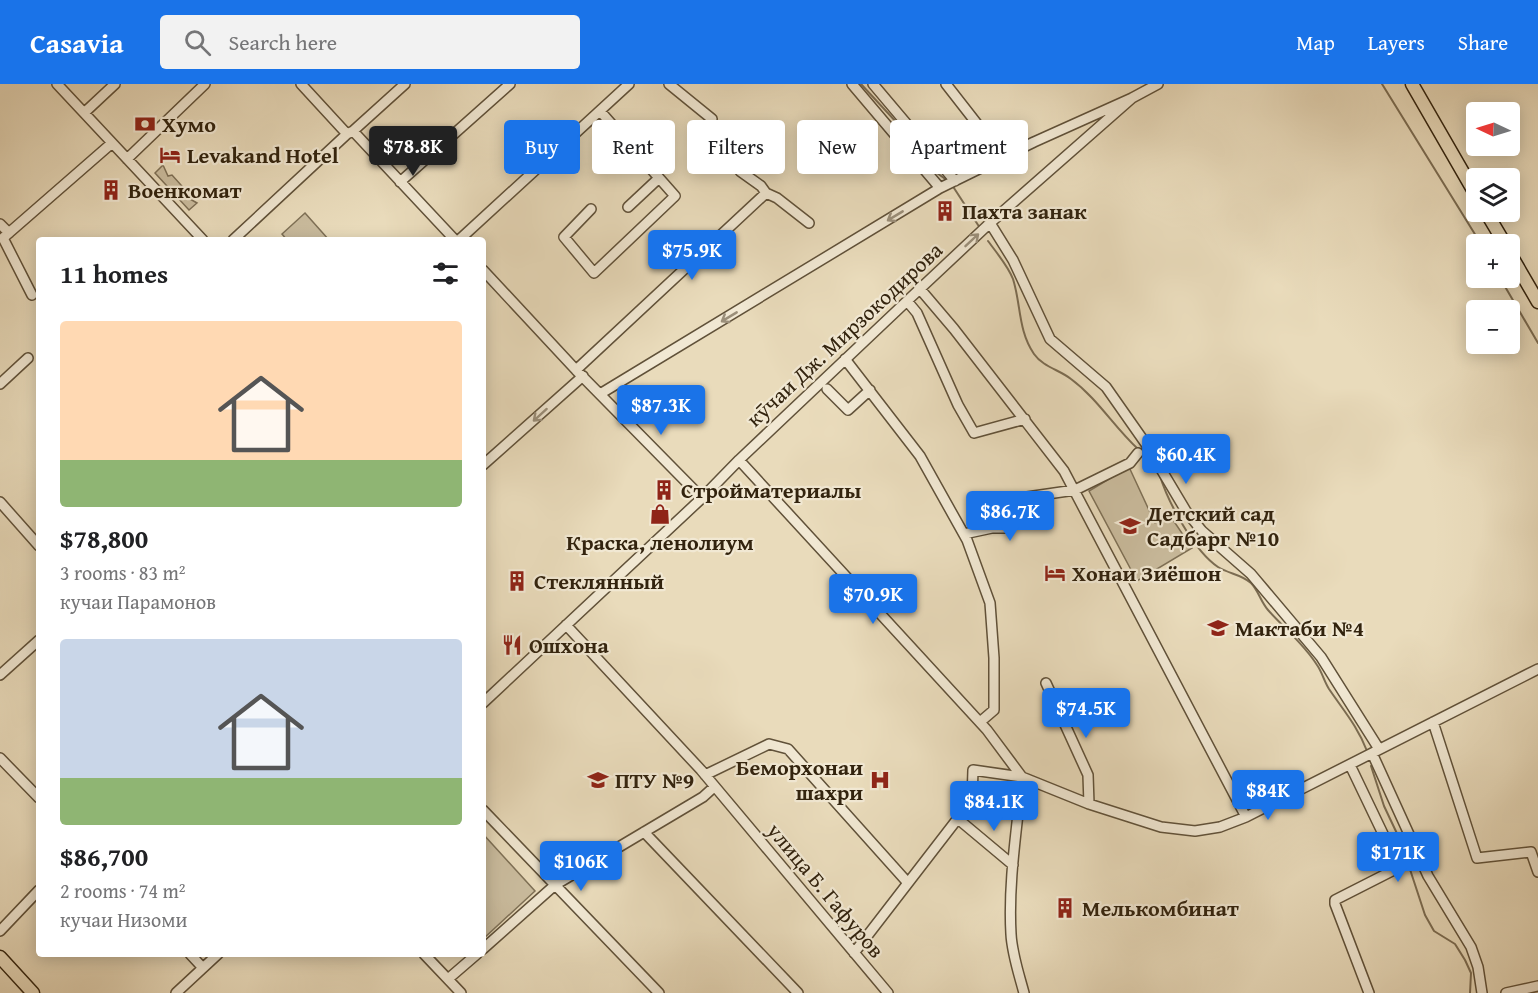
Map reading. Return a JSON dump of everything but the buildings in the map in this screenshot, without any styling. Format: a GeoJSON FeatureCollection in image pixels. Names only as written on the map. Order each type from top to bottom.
{"type":"FeatureCollection","features":[{"type":"Feature","properties":{"kind":"main road"},"geometry":{"type":"LineString","coordinates":[[1412,84],[1466,178]]}},
{"type":"Feature","properties":{"kind":"main road"},"geometry":{"type":"LineString","coordinates":[[1520,271],[1538,302]]}},
{"type":"Feature","properties":{"kind":"main road"},"geometry":{"type":"LineString","coordinates":[[0,957],[33,993]]}},
{"type":"Feature","properties":{"kind":"street"},"geometry":{"type":"LineString","coordinates":[[57,84],[200,237]]}},
{"type":"Feature","properties":{"kind":"street"},"geometry":{"type":"LineString","coordinates":[[84,113],[115,84]]}},
{"type":"Feature","properties":{"kind":"street"},"geometry":{"type":"LineString","coordinates":[[127,159],[205,84]]}},
{"type":"Feature","properties":{"kind":"street"},"geometry":{"type":"LineString","coordinates":[[235,237],[405,84]]}},
{"type":"Feature","properties":{"kind":"street"},"geometry":{"type":"LineString","coordinates":[[400,182],[510,84]]}},
{"type":"Feature","properties":{"kind":"street"},"geometry":{"type":"LineString","coordinates":[[462,237],[629,84]]}},
{"type":"Feature","properties":{"kind":"street"},"geometry":{"type":"LineString","coordinates":[[669,84],[712,119]]}},
{"type":"Feature","properties":{"kind":"street"},"geometry":{"type":"LineString","coordinates":[[852,84],[948,184]]}},
{"type":"Feature","properties":{"kind":"street"},"geometry":{"type":"LineString","coordinates":[[873,84],[948,184]]}},
{"type":"Feature","properties":{"kind":"street"},"geometry":{"type":"LineString","coordinates":[[946,84],[973,120]]}},
{"type":"Feature","properties":{"kind":"street"},"geometry":{"type":"LineString","coordinates":[[600,394],[948,184],[1158,84]]}},
{"type":"Feature","properties":{"kind":"street"},"geometry":{"type":"LineString","coordinates":[[304,85],[451,237]]}},
{"type":"Feature","properties":{"kind":"street","name":"кӯчаи Дж. Мирзокодирова"},"geometry":{"type":"LineString","coordinates":[[486,700],[702,498],[906,301],[990,223],[1132,98]]}},
{"type":"Feature","properties":{"kind":"street"},"geometry":{"type":"LineString","coordinates":[[591,209],[564,237],[594,273],[675,196],[600,111]]}},
{"type":"Feature","properties":{"kind":"street"},"geometry":{"type":"LineString","coordinates":[[32,296],[3,238],[112,143]]}},
{"type":"Feature","properties":{"kind":"street"},"geometry":{"type":"LineString","coordinates":[[744,174],[761,186],[766,193],[777,198],[809,223]]}},
{"type":"Feature","properties":{"kind":"street"},"geometry":{"type":"LineString","coordinates":[[628,207],[659,178]]}},
{"type":"Feature","properties":{"kind":"street"},"geometry":{"type":"LineString","coordinates":[[486,462],[766,193]]}},
{"type":"Feature","properties":{"kind":"street"},"geometry":{"type":"LineString","coordinates":[[990,223],[1018,268],[1050,339],[1106,387],[1146,444],[1186,511],[1202,531],[1251,574],[1321,657],[1376,751],[1439,898],[1471,947],[1478,967],[1482,993]]}},
{"type":"Feature","properties":{"kind":"street"},"geometry":{"type":"LineString","coordinates":[[0,224],[9,233]]}},
{"type":"Feature","properties":{"kind":"street"},"geometry":{"type":"LineString","coordinates":[[486,273],[702,498]]}},
{"type":"Feature","properties":{"kind":"street"},"geometry":{"type":"LineString","coordinates":[[920,289],[1059,462],[1246,817]]}},
{"type":"Feature","properties":{"kind":"street"},"geometry":{"type":"LineString","coordinates":[[906,301],[917,313],[958,405],[974,433],[1025,419]]}},
{"type":"Feature","properties":{"kind":"street"},"geometry":{"type":"LineString","coordinates":[[0,384],[28,358]]}},
{"type":"Feature","properties":{"kind":"street"},"geometry":{"type":"LineString","coordinates":[[845,358],[920,456],[964,534],[990,603],[994,658],[994,710],[980,723]]}},
{"type":"Feature","properties":{"kind":"street"},"geometry":{"type":"LineString","coordinates":[[827,389],[848,410],[870,390]]}},
{"type":"Feature","properties":{"kind":"street"},"geometry":{"type":"LineString","coordinates":[[964,534],[992,528],[1010,528],[1020,498],[1075,490],[1130,463],[1138,453]]}},
{"type":"Feature","properties":{"kind":"street"},"geometry":{"type":"LineString","coordinates":[[739,460],[980,723],[1022,777],[1013,865],[1011,934],[1014,958],[1024,993]]}},
{"type":"Feature","properties":{"kind":"street"},"geometry":{"type":"LineString","coordinates":[[0,502],[36,543]]}},
{"type":"Feature","properties":{"kind":"street","name":"улица Б. Гафуров"},"geometry":{"type":"LineString","coordinates":[[566,625],[705,775],[888,993]]}},
{"type":"Feature","properties":{"kind":"street"},"geometry":{"type":"LineString","coordinates":[[0,675],[36,643]]}},
{"type":"Feature","properties":{"kind":"street"},"geometry":{"type":"LineString","coordinates":[[854,953],[972,800],[973,770],[1022,777],[1089,804],[1161,827],[1195,831],[1246,817],[1538,669]]}},
{"type":"Feature","properties":{"kind":"street"},"geometry":{"type":"LineString","coordinates":[[1046,683],[1088,775],[1089,804]]}},
{"type":"Feature","properties":{"kind":"street"},"geometry":{"type":"LineString","coordinates":[[1433,722],[1477,858],[1531,852],[1538,872]]}},
{"type":"Feature","properties":{"kind":"street"},"geometry":{"type":"LineString","coordinates":[[705,775],[769,744],[788,749],[908,883]]}},
{"type":"Feature","properties":{"kind":"street"},"geometry":{"type":"LineString","coordinates":[[0,758],[36,795]]}},
{"type":"Feature","properties":{"kind":"street"},"geometry":{"type":"LineString","coordinates":[[1350,765],[1397,866],[1394,870],[1335,900],[1369,993]]}},
{"type":"Feature","properties":{"kind":"street"},"geometry":{"type":"LineString","coordinates":[[486,946],[555,885],[703,797],[714,787]]}},
{"type":"Feature","properties":{"kind":"street"},"geometry":{"type":"LineString","coordinates":[[703,797],[723,797]]}},
{"type":"Feature","properties":{"kind":"street"},"geometry":{"type":"LineString","coordinates":[[486,813],[659,993]]}},
{"type":"Feature","properties":{"kind":"street"},"geometry":{"type":"LineString","coordinates":[[958,819],[1013,865]]}},
{"type":"Feature","properties":{"kind":"street"},"geometry":{"type":"LineString","coordinates":[[644,832],[798,993]]}},
{"type":"Feature","properties":{"kind":"street"},"geometry":{"type":"LineString","coordinates":[[0,931],[36,893]]}},
{"type":"Feature","properties":{"kind":"street"},"geometry":{"type":"LineString","coordinates":[[193,957],[202,968]]}},
{"type":"Feature","properties":{"kind":"street"},"geometry":{"type":"LineString","coordinates":[[176,993],[215,957]]}},
{"type":"Feature","properties":{"kind":"street"},"geometry":{"type":"LineString","coordinates":[[427,957],[461,993]]}},
{"type":"Feature","properties":{"kind":"street"},"geometry":{"type":"LineString","coordinates":[[448,979],[474,957]]}},
{"type":"Feature","properties":{"kind":"street"},"geometry":{"type":"LineString","coordinates":[[1506,993],[1538,986]]}},
{"type":"Feature","properties":{"kind":"shaded area"},"geometry":{"type":"Polygon","coordinates":[[[163,165],[168,176],[172,175],[190,195],[190,199],[197,203],[189,210],[155,173],[163,165]]]}},
{"type":"Feature","properties":{"kind":"shaded area"},"geometry":{"type":"Polygon","coordinates":[[[305,213],[326,237],[284,237],[282,234],[305,213]]]}},
{"type":"Feature","properties":{"kind":"shaded area"},"geometry":{"type":"Polygon","coordinates":[[[1129,467],[1155,523],[1171,517],[1192,548],[1137,581],[1089,491],[1129,467]]]}},
{"type":"Feature","properties":{"kind":"shaded area"},"geometry":{"type":"Polygon","coordinates":[[[486,837],[535,891],[486,936],[486,837]]]}},
{"type":"Feature","properties":{"kind":"waterway"},"geometry":{"type":"LineString","coordinates":[[861,84],[894,120]]}},
{"type":"Feature","properties":{"kind":"waterway"},"geometry":{"type":"LineString","coordinates":[[1382,84],[1475,234]]}},
{"type":"Feature","properties":{"kind":"waterway"},"geometry":{"type":"LineString","coordinates":[[938,174],[948,181]]}},
{"type":"Feature","properties":{"kind":"waterway"},"geometry":{"type":"LineString","coordinates":[[952,185],[980,228]]}},
{"type":"Feature","properties":{"kind":"waterway"},"geometry":{"type":"LineString","coordinates":[[988,241],[1013,279],[1022,327],[1034,354],[1042,362],[1081,387],[1138,449]]}},
{"type":"Feature","properties":{"kind":"waterway"},"geometry":{"type":"LineString","coordinates":[[1506,288],[1538,343]]}},
{"type":"Feature","properties":{"kind":"waterway"},"geometry":{"type":"LineString","coordinates":[[1160,476],[1176,512],[1200,550],[1218,567],[1251,583],[1268,610],[1312,657],[1367,751]]}},
{"type":"Feature","properties":{"kind":"waterway"},"geometry":{"type":"LineString","coordinates":[[1371,766],[1384,806],[1401,842],[1425,915],[1434,931],[1455,944],[1465,960],[1471,973],[1470,993]]}},
{"type":"Feature","properties":{"kind":"place","name":"Хумо"},"geometry":{"type":"Point","coordinates":[145,124]}},
{"type":"Feature","properties":{"kind":"place","name":"Levakand Hotel"},"geometry":{"type":"Point","coordinates":[170,155]}},
{"type":"Feature","properties":{"kind":"place","name":"Военкомат"},"geometry":{"type":"Point","coordinates":[111,190]}},
{"type":"Feature","properties":{"kind":"place","name":"Пахта занак"},"geometry":{"type":"Point","coordinates":[945,211]}},
{"type":"Feature","properties":{"kind":"place","name":"Стройматериалы"},"geometry":{"type":"Point","coordinates":[664,490]}},
{"type":"Feature","properties":{"kind":"place","name":"Краска, ленолиум"},"geometry":{"type":"Point","coordinates":[660,514]}},
{"type":"Feature","properties":{"kind":"place","name":"Детский сад Садбарг №10"},"geometry":{"type":"Point","coordinates":[1130,526]}},
{"type":"Feature","properties":{"kind":"place","name":"Хонаи Зиёшон"},"geometry":{"type":"Point","coordinates":[1055,573]}},
{"type":"Feature","properties":{"kind":"place","name":"Стеклянный"},"geometry":{"type":"Point","coordinates":[517,581]}},
{"type":"Feature","properties":{"kind":"place","name":"Мактаби №4"},"geometry":{"type":"Point","coordinates":[1218,628]}},
{"type":"Feature","properties":{"kind":"place","name":"Ошхона"},"geometry":{"type":"Point","coordinates":[512,645]}},
{"type":"Feature","properties":{"kind":"place","name":"ПТУ №9"},"geometry":{"type":"Point","coordinates":[598,780]}},
{"type":"Feature","properties":{"kind":"place","name":"Беморхонаи шахри"},"geometry":{"type":"Point","coordinates":[880,780]}},
{"type":"Feature","properties":{"kind":"place","name":"Мелькомбинат"},"geometry":{"type":"Point","coordinates":[1065,908]}}]}
